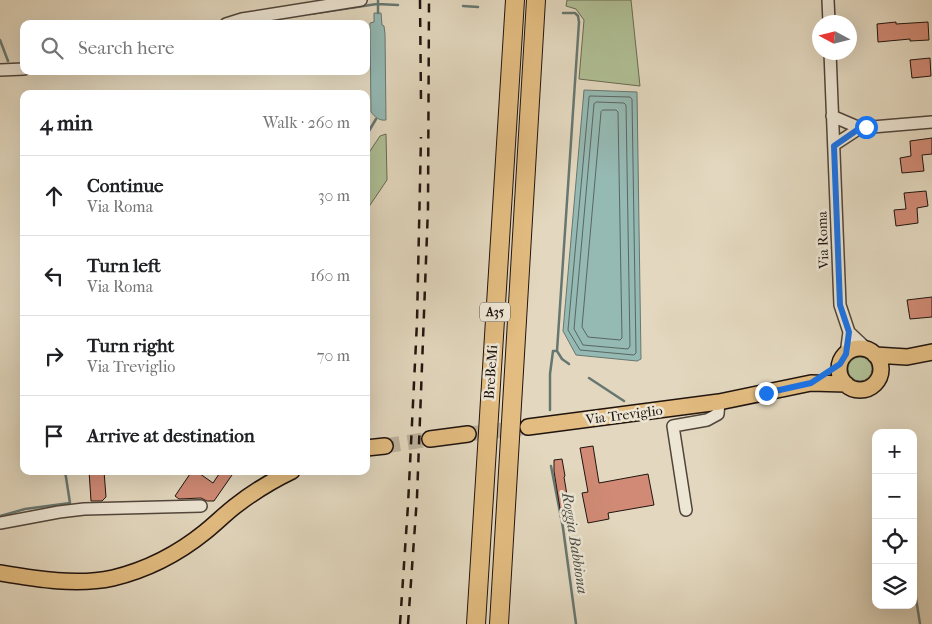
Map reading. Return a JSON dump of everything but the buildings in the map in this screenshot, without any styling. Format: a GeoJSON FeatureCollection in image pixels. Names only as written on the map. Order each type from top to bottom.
{"type":"FeatureCollection","features":[{"type":"Feature","properties":{"kind":"highway","name":"BreBeMi"},"geometry":{"type":"LineString","coordinates":[[476,624],[515,0]]}},
{"type":"Feature","properties":{"kind":"highway","name":"BreBeMi"},"geometry":{"type":"LineString","coordinates":[[499,624],[536,0]]}},
{"type":"Feature","properties":{"kind":"main road","name":"Via Treviglio"},"geometry":{"type":"LineString","coordinates":[[811,383],[856,349],[907,357],[932,352]]}},
{"type":"Feature","properties":{"kind":"main road"},"geometry":{"type":"LineString","coordinates":[[871,352],[879,361],[880,374]]}},
{"type":"Feature","properties":{"kind":"main road","name":"Via Treviglio"},"geometry":{"type":"LineString","coordinates":[[528,427],[719,402],[811,383],[846,384],[858,390],[866,389],[872,386],[880,374],[907,357]]}},
{"type":"Feature","properties":{"kind":"main road"},"geometry":{"type":"LineString","coordinates":[[843,359],[840,375],[846,384]]}},
{"type":"Feature","properties":{"kind":"main road"},"geometry":{"type":"LineString","coordinates":[[430,439],[468,434]]}},
{"type":"Feature","properties":{"kind":"main road"},"geometry":{"type":"LineString","coordinates":[[370,448],[385,446]]}},
{"type":"Feature","properties":{"kind":"main road"},"geometry":{"type":"LineString","coordinates":[[0,573],[34,578],[79,581],[114,578],[147,566],[179,550],[271,481],[284,475]]}},
{"type":"Feature","properties":{"kind":"street"},"geometry":{"type":"LineString","coordinates":[[239,20],[361,0]]}},
{"type":"Feature","properties":{"kind":"street"},"geometry":{"type":"LineString","coordinates":[[828,0],[829,15]]}},
{"type":"Feature","properties":{"kind":"street","name":"Via Roma"},"geometry":{"type":"LineString","coordinates":[[830,60],[840,305],[849,332],[871,352]]}},
{"type":"Feature","properties":{"kind":"street"},"geometry":{"type":"LineString","coordinates":[[0,70],[20,70]]}},
{"type":"Feature","properties":{"kind":"street"},"geometry":{"type":"LineString","coordinates":[[832,116],[860,128],[932,122]]}},
{"type":"Feature","properties":{"kind":"street"},"geometry":{"type":"LineString","coordinates":[[834,146],[860,128]]}},
{"type":"Feature","properties":{"kind":"street","name":"Via Roma"},"geometry":{"type":"LineString","coordinates":[[843,359],[849,332]]}},
{"type":"Feature","properties":{"kind":"street","name":"Via Treviglio"},"geometry":{"type":"LineString","coordinates":[[686,510],[673,426],[707,420],[718,414],[719,402]]}},
{"type":"Feature","properties":{"kind":"street"},"geometry":{"type":"LineString","coordinates":[[0,523],[84,509],[201,506]]}},
{"type":"Feature","properties":{"kind":"green space"},"geometry":{"type":"Polygon","coordinates":[[[567,0],[631,0],[640,86],[579,79],[584,20],[576,9],[566,6],[567,0]]]}},
{"type":"Feature","properties":{"kind":"green space"},"geometry":{"type":"Polygon","coordinates":[[[386,134],[387,180],[370,205],[370,151],[380,136],[386,134]]]}},
{"type":"Feature","properties":{"kind":"green space"},"geometry":{"type":"Polygon","coordinates":[[[860,357],[865,358],[871,364],[871,374],[865,380],[860,381],[855,380],[849,374],[848,369],[849,364],[855,358],[860,357]]]}},
{"type":"Feature","properties":{"kind":"water"},"geometry":{"type":"Polygon","coordinates":[[[374,13],[381,13],[385,34],[386,120],[377,118],[371,112],[370,23],[374,22],[374,13]]]}},
{"type":"Feature","properties":{"kind":"water"},"geometry":{"type":"Polygon","coordinates":[[[584,90],[637,92],[641,359],[637,361],[576,355],[563,331],[584,90]]]}},
{"type":"Feature","properties":{"kind":"waterway"},"geometry":{"type":"LineString","coordinates":[[378,0],[378,13]]}},
{"type":"Feature","properties":{"kind":"waterway"},"geometry":{"type":"LineString","coordinates":[[310,14],[377,4],[398,5]]}},
{"type":"Feature","properties":{"kind":"waterway"},"geometry":{"type":"LineString","coordinates":[[463,6],[478,7]]}},
{"type":"Feature","properties":{"kind":"waterway"},"geometry":{"type":"LineString","coordinates":[[563,13],[575,13],[578,16],[579,22],[557,351],[562,359],[569,364]]}},
{"type":"Feature","properties":{"kind":"waterway"},"geometry":{"type":"LineString","coordinates":[[0,40],[8,61]]}},
{"type":"Feature","properties":{"kind":"waterway"},"geometry":{"type":"LineString","coordinates":[[370,129],[376,119]]}},
{"type":"Feature","properties":{"kind":"waterway","name":"Roggia Babbiona"},"geometry":{"type":"LineString","coordinates":[[550,410],[550,374],[553,351],[557,351]]}},
{"type":"Feature","properties":{"kind":"waterway"},"geometry":{"type":"LineString","coordinates":[[589,378],[624,401]]}},
{"type":"Feature","properties":{"kind":"waterway","name":"Roggia Babbiona"},"geometry":{"type":"LineString","coordinates":[[551,466],[563,528],[576,624]]}},
{"type":"Feature","properties":{"kind":"waterway"},"geometry":{"type":"LineString","coordinates":[[0,516],[25,509],[70,503],[66,475]]}},
{"type":"Feature","properties":{"kind":"waterway"},"geometry":{"type":"LineString","coordinates":[[917,605],[920,624]]}},
{"type":"Feature","properties":{"kind":"tunnel"},"geometry":{"type":"LineString","coordinates":[[468,434],[522,428]]}},
{"type":"Feature","properties":{"kind":"tunnel"},"geometry":{"type":"LineString","coordinates":[[385,446],[430,439]]}},
{"type":"Feature","properties":{"kind":"railway"},"geometry":{"type":"LineString","coordinates":[[420,0],[421,102]]}},
{"type":"Feature","properties":{"kind":"railway"},"geometry":{"type":"LineString","coordinates":[[408,624],[417,497],[428,208],[429,0]]}},
{"type":"Feature","properties":{"kind":"railway"},"geometry":{"type":"LineString","coordinates":[[400,624],[417,322],[421,137]]}},
{"type":"Feature","properties":{"kind":"route"},"geometry":{"type":"LineString","coordinates":[[766,393],[811,383],[840,364],[846,354],[849,332],[840,305],[834,146],[860,128],[866,127]]}}]}
